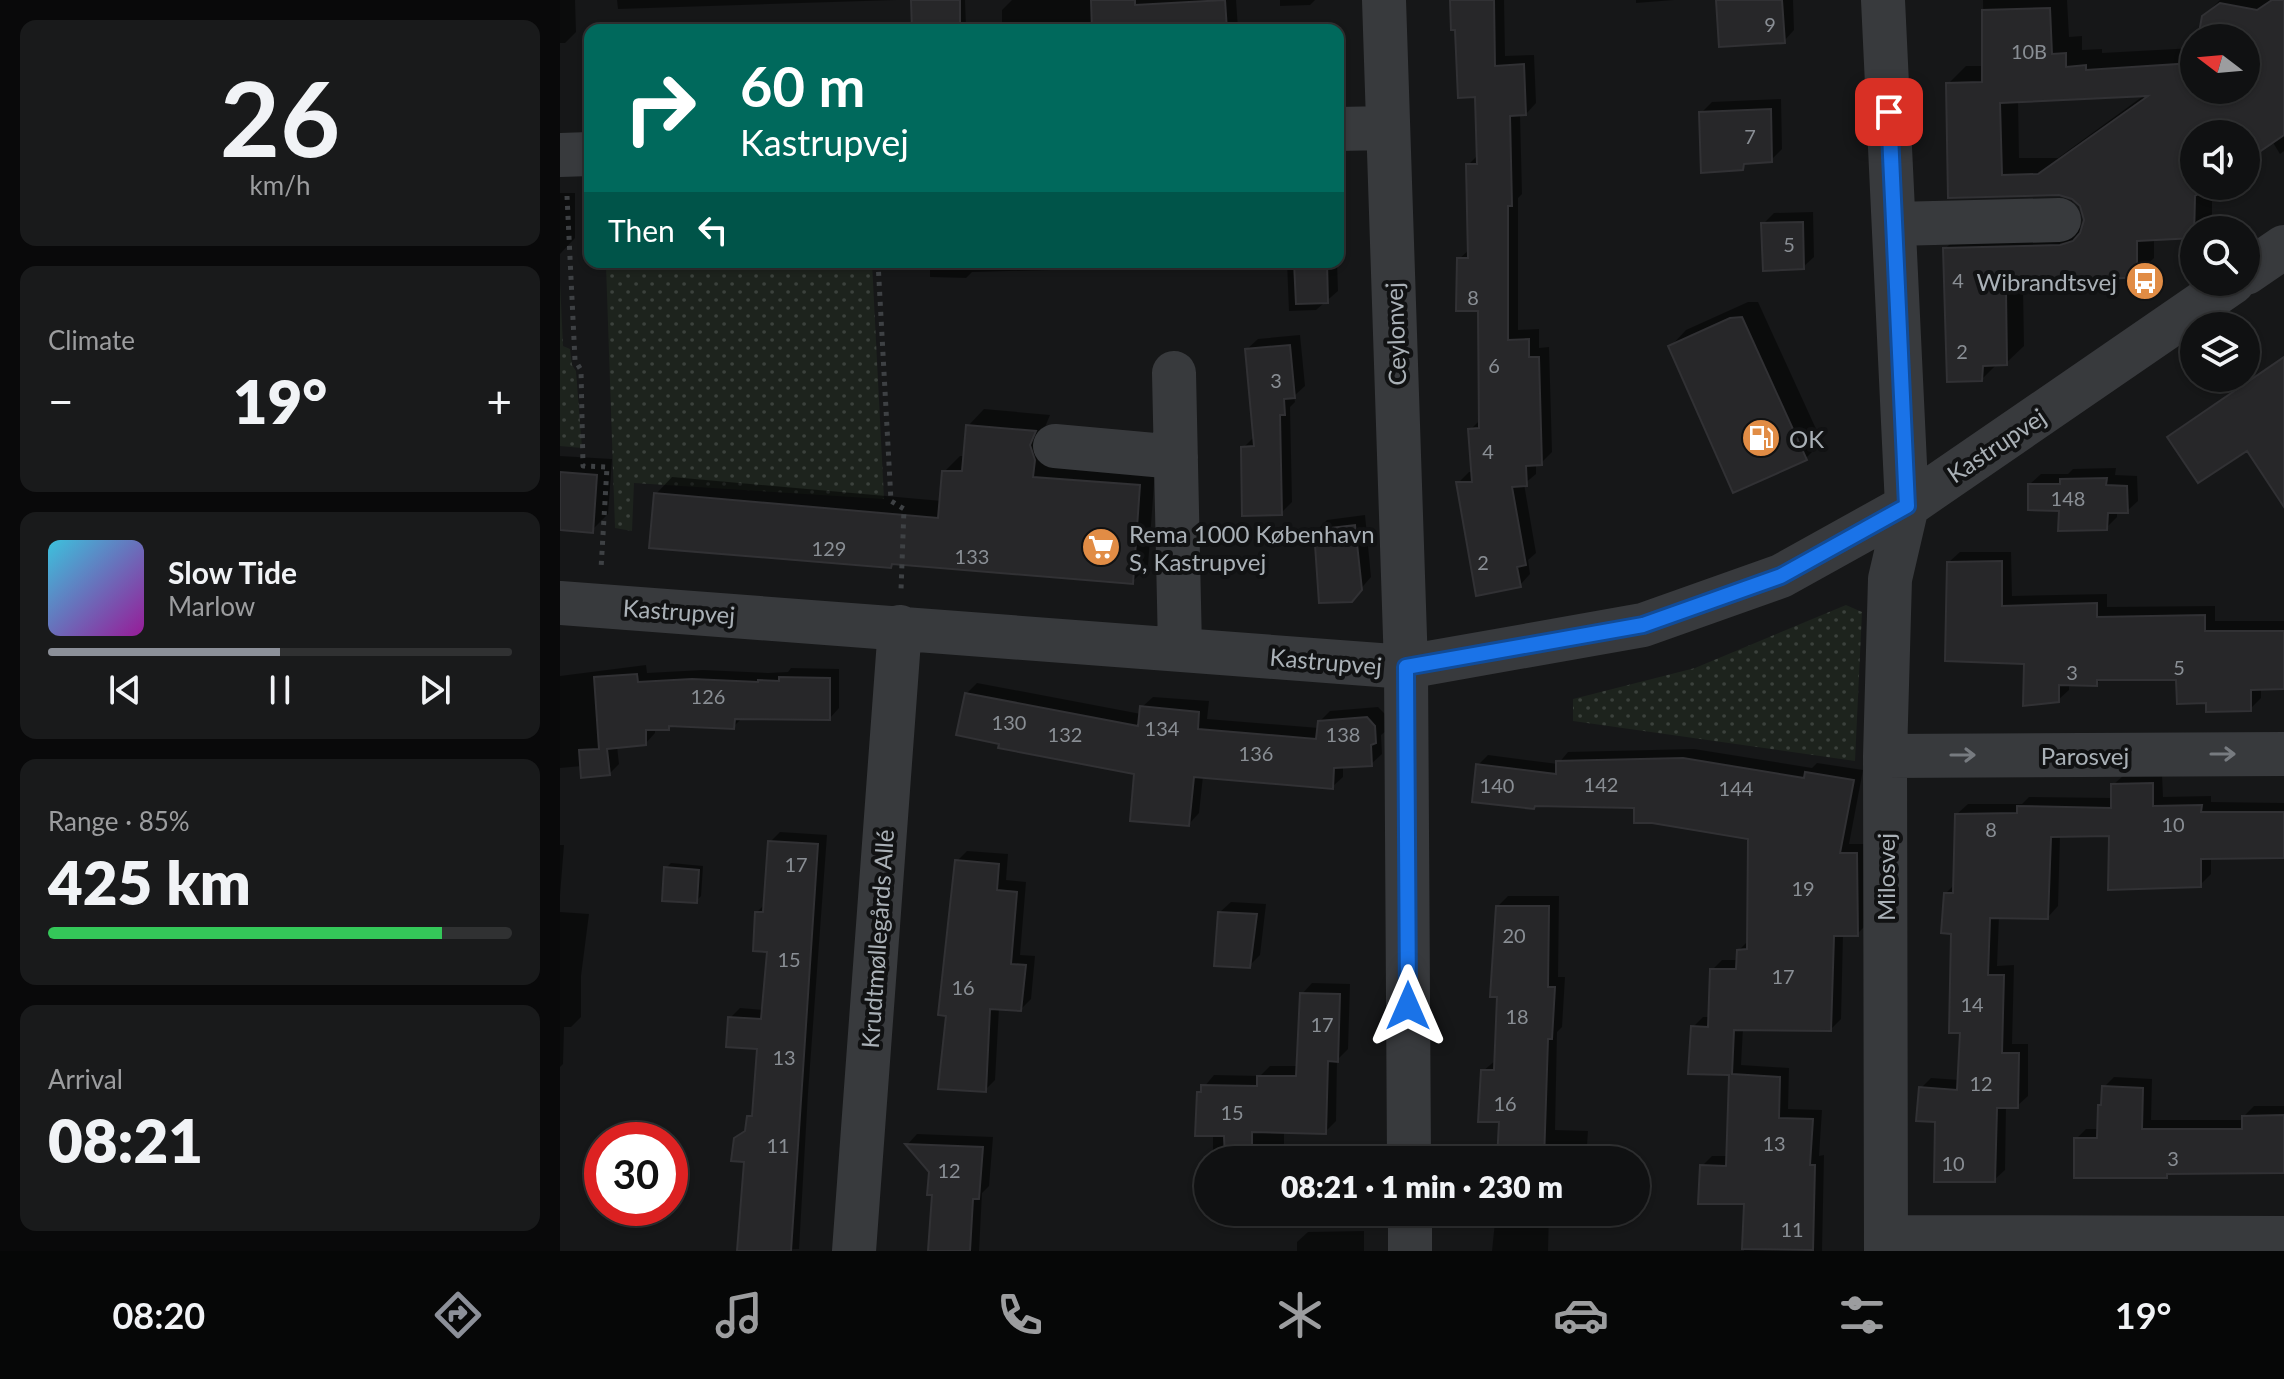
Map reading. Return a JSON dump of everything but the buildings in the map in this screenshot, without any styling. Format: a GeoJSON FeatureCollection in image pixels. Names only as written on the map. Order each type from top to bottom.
{"type":"FeatureCollection","features":[{"type":"Feature","properties":{"kind":"street","name":"Ceylonvej"},"geometry":{"type":"LineString","coordinates":[[1384,0],[1406,667],[1409,1146]]}},
{"type":"Feature","properties":{"kind":"street","name":"Milosvej"},"geometry":{"type":"LineString","coordinates":[[1883,0],[1907,506],[1890,579],[1885,756],[1886,1244]]}},
{"type":"Feature","properties":{"kind":"street"},"geometry":{"type":"LineString","coordinates":[[1344,129],[1388,128]]}},
{"type":"Feature","properties":{"kind":"street"},"geometry":{"type":"LineString","coordinates":[[1894,224],[2059,220]]}},
{"type":"Feature","properties":{"kind":"street"},"geometry":{"type":"LineString","coordinates":[[2260,263],[2284,247]]}},
{"type":"Feature","properties":{"kind":"street","name":"Kastrupvej"},"geometry":{"type":"LineString","coordinates":[[579,604],[1406,667],[1643,625],[1781,576],[1907,506],[2213,296]]}},
{"type":"Feature","properties":{"kind":"street"},"geometry":{"type":"LineString","coordinates":[[1174,373],[1180,648]]}},
{"type":"Feature","properties":{"kind":"street"},"geometry":{"type":"LineString","coordinates":[[1055,446],[1176,457]]}},
{"type":"Feature","properties":{"kind":"street","name":"Krudtmøllegårds Allé"},"geometry":{"type":"LineString","coordinates":[[854,1251],[900,627]]}},
{"type":"Feature","properties":{"kind":"street","name":"Parosvej"},"geometry":{"type":"LineString","coordinates":[[1885,756],[2284,754]]}},
{"type":"Feature","properties":{"kind":"street"},"geometry":{"type":"LineString","coordinates":[[1410,1226],[1410,1251]]}},
{"type":"Feature","properties":{"kind":"street"},"geometry":{"type":"LineString","coordinates":[[1886,1244],[2284,1238]]}},
{"type":"Feature","properties":{"kind":"path"},"geometry":{"type":"LineString","coordinates":[[572,155],[575,360],[581,370],[583,466],[607,467],[579,604]]}},
{"type":"Feature","properties":{"kind":"path"},"geometry":{"type":"LineString","coordinates":[[878,268],[891,501],[904,509],[900,627]]}},
{"type":"Feature","properties":{"kind":"shaded area"},"geometry":{"type":"Polygon","coordinates":[[[606,268],[872,268],[884,499],[634,483],[632,531],[615,528],[606,268]]]}},
{"type":"Feature","properties":{"kind":"shaded area"},"geometry":{"type":"Polygon","coordinates":[[[560,281],[563,346],[570,349],[576,371],[582,448],[560,446],[560,281]]]}},
{"type":"Feature","properties":{"kind":"shaded area"},"geometry":{"type":"Polygon","coordinates":[[[1846,605],[1862,612],[1855,761],[1573,721],[1573,699],[1695,668],[1846,605]]]}},
{"type":"Feature","properties":{"kind":"place","name":"Wibrandtsvej"},"geometry":{"type":"Point","coordinates":[2145,281]}},
{"type":"Feature","properties":{"kind":"place","name":"OK"},"geometry":{"type":"Point","coordinates":[1761,438]}},
{"type":"Feature","properties":{"kind":"place","name":"Rema 1000 København S, Kastrupvej"},"geometry":{"type":"Point","coordinates":[1101,547]}},
{"type":"Feature","properties":{"kind":"route"},"geometry":{"type":"LineString","coordinates":[[1408,1006],[1406,667],[1643,625],[1781,576],[1907,506],[1889,112]]}}]}
